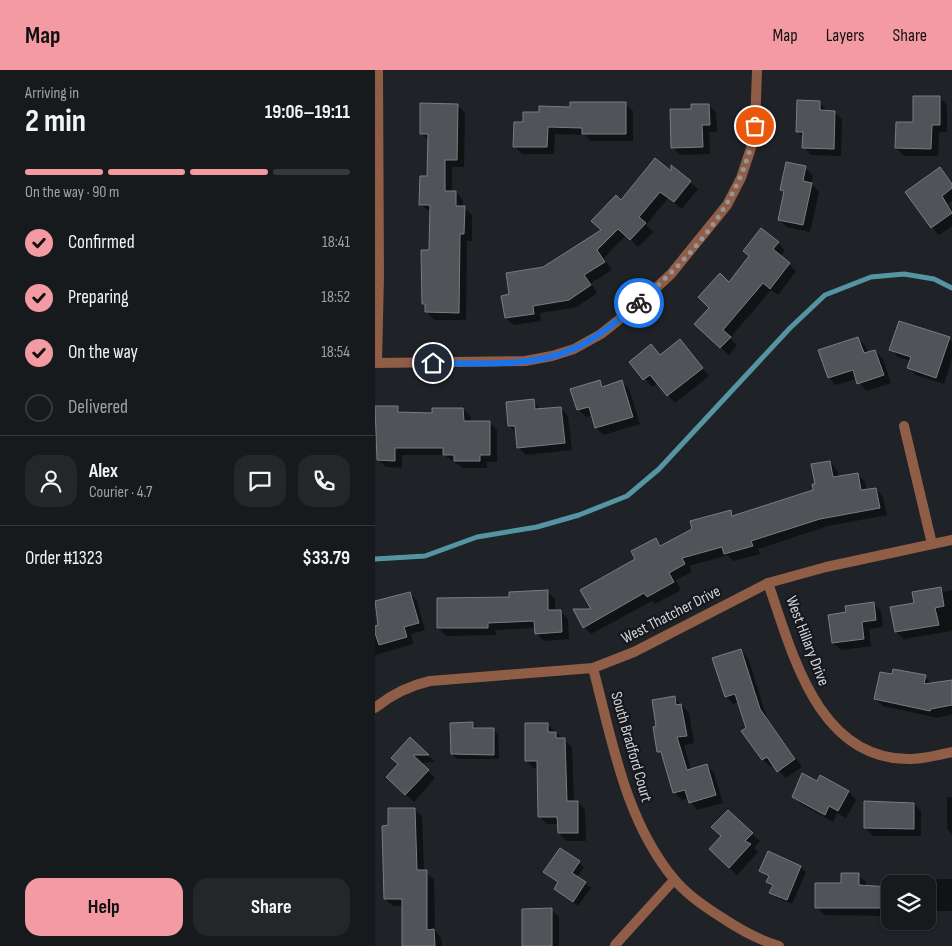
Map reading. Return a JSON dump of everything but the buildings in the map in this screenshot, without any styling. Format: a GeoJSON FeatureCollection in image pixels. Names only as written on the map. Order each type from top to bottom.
{"type":"FeatureCollection","features":[{"type":"Feature","properties":{"kind":"street"},"geometry":{"type":"LineString","coordinates":[[378,70],[379,276],[376,362],[525,361],[573,349],[601,334],[640,303],[671,274],[727,205],[741,178],[751,148],[755,126],[757,70]]}},
{"type":"Feature","properties":{"kind":"street"},"geometry":{"type":"LineString","coordinates":[[904,426],[932,544]]}},
{"type":"Feature","properties":{"kind":"street","name":"West Thatcher Drive"},"geometry":{"type":"LineString","coordinates":[[375,708],[394,693],[411,685],[430,681],[593,668],[634,652],[768,583],[826,567],[952,540]]}},
{"type":"Feature","properties":{"kind":"street","name":"West Hillary Drive"},"geometry":{"type":"LineString","coordinates":[[768,583],[800,672],[811,696],[841,733],[866,749],[897,758],[912,759],[952,752]]}},
{"type":"Feature","properties":{"kind":"street","name":"South Bradford Court"},"geometry":{"type":"LineString","coordinates":[[593,668],[617,759],[634,812],[648,840],[674,880],[706,908],[731,924],[752,936],[779,946]]}},
{"type":"Feature","properties":{"kind":"street"},"geometry":{"type":"LineString","coordinates":[[615,945],[674,880]]}},
{"type":"Feature","properties":{"kind":"waterway"},"geometry":{"type":"LineString","coordinates":[[375,559],[425,556],[477,537],[537,527],[579,515],[627,496],[659,469],[790,328],[825,295],[871,277],[904,274],[934,279],[952,288]]}},
{"type":"Feature","properties":{"kind":"way so far"},"geometry":{"type":"LineString","coordinates":[[639,303],[671,274],[727,205],[741,178],[751,148],[755,126]]}},
{"type":"Feature","properties":{"kind":"route"},"geometry":{"type":"LineString","coordinates":[[433,363],[525,361],[552,356],[573,349],[601,334],[639,303]]}}]}
